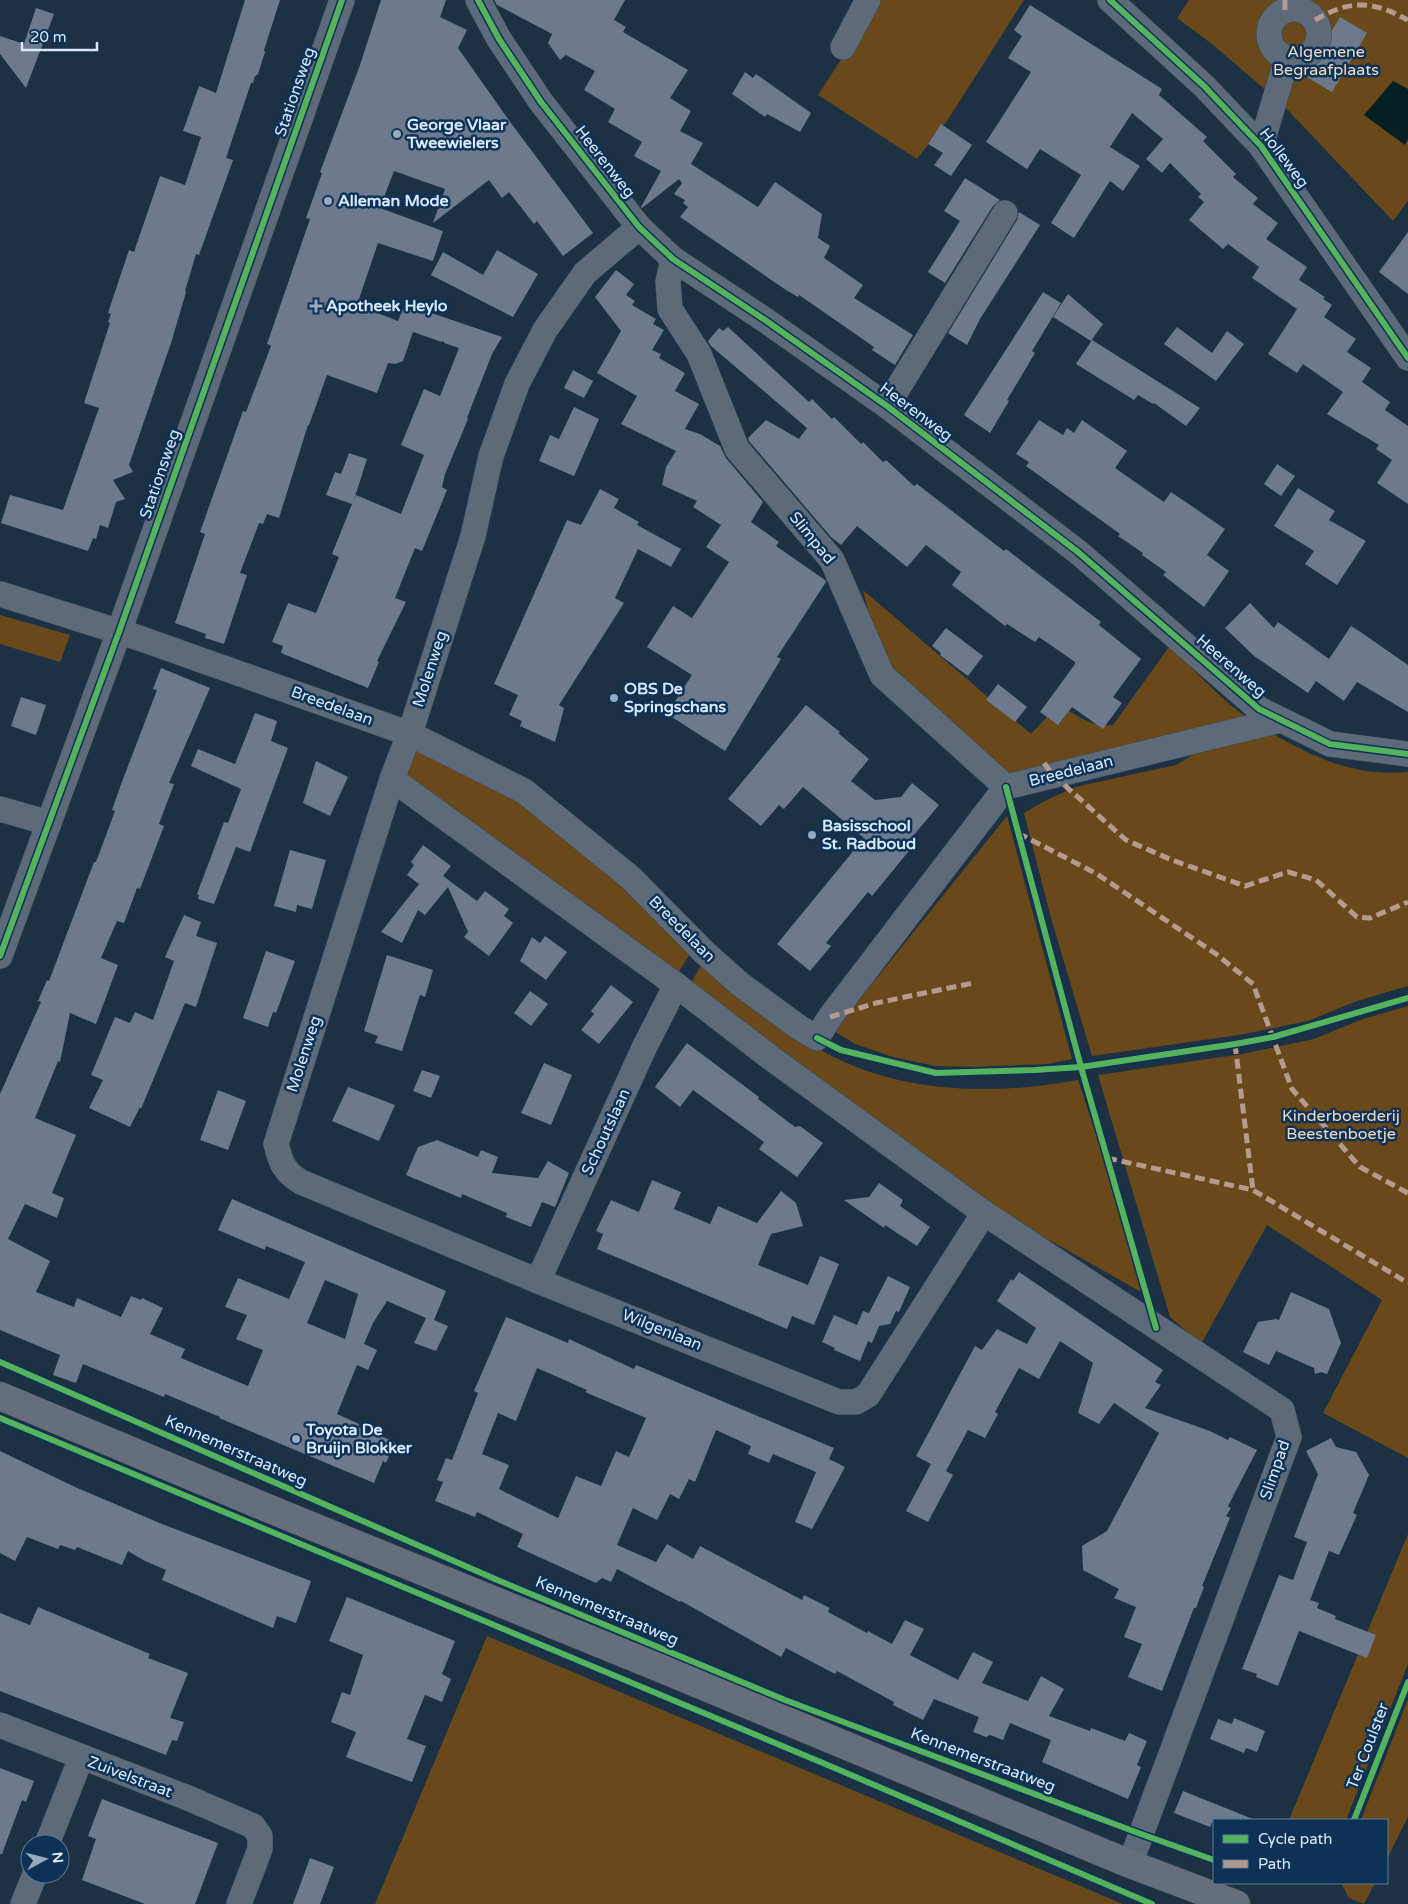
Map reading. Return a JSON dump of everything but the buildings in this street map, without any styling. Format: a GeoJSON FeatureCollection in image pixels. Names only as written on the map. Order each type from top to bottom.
{"type":"FeatureCollection","features":[{"type":"Feature","properties":{"kind":"main road","name":"Kennemerstraatweg"},"geometry":{"type":"LineString","coordinates":[[0,1396],[1130,1864],[1236,1904]]}},
{"type":"Feature","properties":{"kind":"street","name":"Stationsweg"},"geometry":{"type":"LineString","coordinates":[[0,956],[119,632],[342,0]]}},
{"type":"Feature","properties":{"kind":"street","name":"Heerenweg"},"geometry":{"type":"LineString","coordinates":[[478,0],[499,39],[541,102],[639,227],[673,259],[765,320],[887,406],[1078,552],[1259,709],[1330,744],[1408,754]]}},
{"type":"Feature","properties":{"kind":"street"},"geometry":{"type":"LineString","coordinates":[[843,47],[868,0]]}},
{"type":"Feature","properties":{"kind":"street","name":"Holleweg"},"geometry":{"type":"LineString","coordinates":[[1110,0],[1204,86],[1261,146],[1408,358]]}},
{"type":"Feature","properties":{"kind":"street"},"geometry":{"type":"LineString","coordinates":[[1261,146],[1287,58]]}},
{"type":"Feature","properties":{"kind":"street","name":"Heerenweg"},"geometry":{"type":"LineString","coordinates":[[887,406],[1005,213]]}},
{"type":"Feature","properties":{"kind":"street","name":"Molenweg"},"geometry":{"type":"LineString","coordinates":[[276,1144],[392,779],[410,734],[472,536],[491,456],[517,384],[545,330],[585,273],[639,227]]}},
{"type":"Feature","properties":{"kind":"street","name":"Slimpad"},"geometry":{"type":"LineString","coordinates":[[673,259],[668,282],[670,309],[699,354],[737,449],[832,560],[882,675],[1006,787]]}},
{"type":"Feature","properties":{"kind":"street","name":"Breedelaan"},"geometry":{"type":"LineString","coordinates":[[0,594],[119,632],[410,734],[524,791],[631,878],[704,952],[740,984],[816,1038],[830,1017],[1006,787],[1281,720]]}},
{"type":"Feature","properties":{"kind":"street"},"geometry":{"type":"LineString","coordinates":[[392,779],[676,985],[771,1058],[984,1213]]}},
{"type":"Feature","properties":{"kind":"street"},"geometry":{"type":"LineString","coordinates":[[0,809],[49,823]]}},
{"type":"Feature","properties":{"kind":"street","name":"Schoutslaan"},"geometry":{"type":"LineString","coordinates":[[538,1281],[644,1048],[676,985]]}},
{"type":"Feature","properties":{"kind":"street","name":"Wilgenlaan"},"geometry":{"type":"LineString","coordinates":[[276,1144],[280,1160],[289,1174],[301,1182],[538,1281],[839,1402],[856,1402],[868,1396],[984,1213]]}},
{"type":"Feature","properties":{"kind":"street","name":"Slimpad"},"geometry":{"type":"LineString","coordinates":[[984,1213],[1282,1410],[1289,1437],[1130,1864]]}},
{"type":"Feature","properties":{"kind":"street","name":"Zuivelstraat"},"geometry":{"type":"LineString","coordinates":[[0,1725],[253,1826],[258,1832],[261,1841],[260,1849],[240,1904]]}},
{"type":"Feature","properties":{"kind":"street"},"geometry":{"type":"LineString","coordinates":[[51,1834],[80,1758]]}},
{"type":"Feature","properties":{"kind":"street"},"geometry":{"type":"LineString","coordinates":[[24,1904],[31,1884]]}},
{"type":"Feature","properties":{"kind":"green space"},"geometry":{"type":"Polygon","coordinates":[[[880,0],[1024,0],[949,118],[917,159],[818,95],[880,0]]]}},
{"type":"Feature","properties":{"kind":"green space","name":"Algemene Begraafplaats"},"geometry":{"type":"Polygon","coordinates":[[[1189,0],[1408,0],[1408,89],[1393,81],[1405,144],[1408,139],[1408,201],[1393,221],[1283,105],[1212,44],[1177,18],[1189,0]]]}},
{"type":"Feature","properties":{"kind":"green space"},"geometry":{"type":"Polygon","coordinates":[[[863,590],[1031,734],[1059,704],[1091,723],[1113,725],[1169,647],[1228,703],[1250,719],[1005,778],[888,663],[873,632],[863,590]]]}},
{"type":"Feature","properties":{"kind":"green space"},"geometry":{"type":"Polygon","coordinates":[[[0,615],[70,635],[60,662],[0,644],[0,615]]]}},
{"type":"Feature","properties":{"kind":"green space"},"geometry":{"type":"Polygon","coordinates":[[[1268,731],[1318,757],[1352,768],[1388,773],[1408,772],[1408,986],[1357,1001],[1308,1021],[1239,1035],[1092,1056],[1051,918],[1024,813],[1075,787],[1176,765],[1201,750],[1268,731]]]}},
{"type":"Feature","properties":{"kind":"green space"},"geometry":{"type":"Polygon","coordinates":[[[416,750],[521,797],[632,889],[690,954],[676,976],[401,773],[416,750]]]}},
{"type":"Feature","properties":{"kind":"green space"},"geometry":{"type":"Polygon","coordinates":[[[1007,816],[1072,1059],[1047,1064],[975,1067],[935,1066],[893,1057],[855,1044],[834,1031],[1007,816]]]}},
{"type":"Feature","properties":{"kind":"green space"},"geometry":{"type":"Polygon","coordinates":[[[704,960],[812,1045],[847,1063],[879,1075],[911,1083],[978,1089],[1012,1088],[1078,1080],[1150,1297],[987,1205],[691,983],[704,960]]]}},
{"type":"Feature","properties":{"kind":"green space","name":"Kinderboerderij Beestenboetje"},"geometry":{"type":"Polygon","coordinates":[[[1408,1006],[1408,1458],[1323,1413],[1382,1300],[1267,1225],[1201,1344],[1170,1317],[1098,1075],[1242,1054],[1314,1039],[1363,1019],[1408,1006]]]}},
{"type":"Feature","properties":{"kind":"green space"},"geometry":{"type":"Polygon","coordinates":[[[1408,1534],[1408,1664],[1346,1819],[1289,1819],[1408,1534]]]}},
{"type":"Feature","properties":{"kind":"green space"},"geometry":{"type":"Polygon","coordinates":[[[487,1636],[1123,1904],[375,1904],[487,1636]]]}},
{"type":"Feature","properties":{"kind":"green space"},"geometry":{"type":"Polygon","coordinates":[[[1408,1699],[1408,1817],[1388,1857],[1388,1819],[1361,1819],[1408,1699]]]}},
{"type":"Feature","properties":{"kind":"green space"},"geometry":{"type":"Polygon","coordinates":[[[1342,1884],[1374,1884],[1364,1904],[1349,1898],[1342,1884]]]}},
{"type":"Feature","properties":{"kind":"shaded area"},"geometry":{"type":"Polygon","coordinates":[[[1393,81],[1408,89],[1408,139],[1405,145],[1364,115],[1393,81]]]}},
{"type":"Feature","properties":{"kind":"marked path"},"geometry":{"type":"LineString","coordinates":[[1285,0],[1285,10]]}},
{"type":"Feature","properties":{"kind":"marked path"},"geometry":{"type":"LineString","coordinates":[[1315,20],[1339,9],[1361,5],[1383,9],[1408,20]]}},
{"type":"Feature","properties":{"kind":"marked path"},"geometry":{"type":"LineString","coordinates":[[1044,763],[1053,775],[1126,840],[1172,860],[1245,886],[1288,872],[1316,880],[1357,917],[1370,918],[1408,902]]}},
{"type":"Feature","properties":{"kind":"marked path"},"geometry":{"type":"LineString","coordinates":[[1018,833],[1097,874],[1216,954],[1253,984],[1292,1089],[1360,1167],[1408,1193]]}},
{"type":"Feature","properties":{"kind":"marked path"},"geometry":{"type":"LineString","coordinates":[[830,1017],[876,1003],[973,983]]}},
{"type":"Feature","properties":{"kind":"marked path"},"geometry":{"type":"LineString","coordinates":[[1235,1044],[1253,1190]]}},
{"type":"Feature","properties":{"kind":"marked path"},"geometry":{"type":"LineString","coordinates":[[1107,1158],[1253,1190],[1408,1283]]}},
{"type":"Feature","properties":{"kind":"cycle path"},"geometry":{"type":"LineString","coordinates":[[0,956],[119,632],[342,0]]}},
{"type":"Feature","properties":{"kind":"cycle path"},"geometry":{"type":"LineString","coordinates":[[478,0],[499,39],[541,102],[639,227],[673,259],[765,320],[887,406],[1078,552],[1259,709],[1330,744],[1408,754]]}},
{"type":"Feature","properties":{"kind":"cycle path"},"geometry":{"type":"LineString","coordinates":[[1110,0],[1204,86],[1261,146],[1408,358]]}},
{"type":"Feature","properties":{"kind":"cycle path"},"geometry":{"type":"LineString","coordinates":[[1006,787],[1081,1067],[1156,1328]]}},
{"type":"Feature","properties":{"kind":"cycle path"},"geometry":{"type":"LineString","coordinates":[[817,1038],[841,1050],[936,1073],[1081,1067],[1273,1037],[1408,998]]}},
{"type":"Feature","properties":{"kind":"cycle path"},"geometry":{"type":"LineString","coordinates":[[0,1362],[495,1579],[785,1700],[1213,1860]]}},
{"type":"Feature","properties":{"kind":"cycle path"},"geometry":{"type":"LineString","coordinates":[[0,1418],[830,1766],[1152,1904]]}},
{"type":"Feature","properties":{"kind":"cycle path","name":"Ter Coulster"},"geometry":{"type":"LineString","coordinates":[[1354,1819],[1408,1682]]}},
{"type":"Feature","properties":{"kind":"place","name":"George Vlaar Tweewielers"},"geometry":{"type":"Point","coordinates":[397,134]}},
{"type":"Feature","properties":{"kind":"place","name":"Alleman Mode"},"geometry":{"type":"Point","coordinates":[328,201]}},
{"type":"Feature","properties":{"kind":"place","name":"Apotheek Heylo"},"geometry":{"type":"Point","coordinates":[316,306]}},
{"type":"Feature","properties":{"kind":"place","name":"OBS De Springschans"},"geometry":{"type":"Point","coordinates":[614,698]}},
{"type":"Feature","properties":{"kind":"place","name":"Basisschool St. Radboud"},"geometry":{"type":"Point","coordinates":[812,835]}},
{"type":"Feature","properties":{"kind":"place","name":"Toyota De Bruijn Blokker"},"geometry":{"type":"Point","coordinates":[296,1439]}}]}
